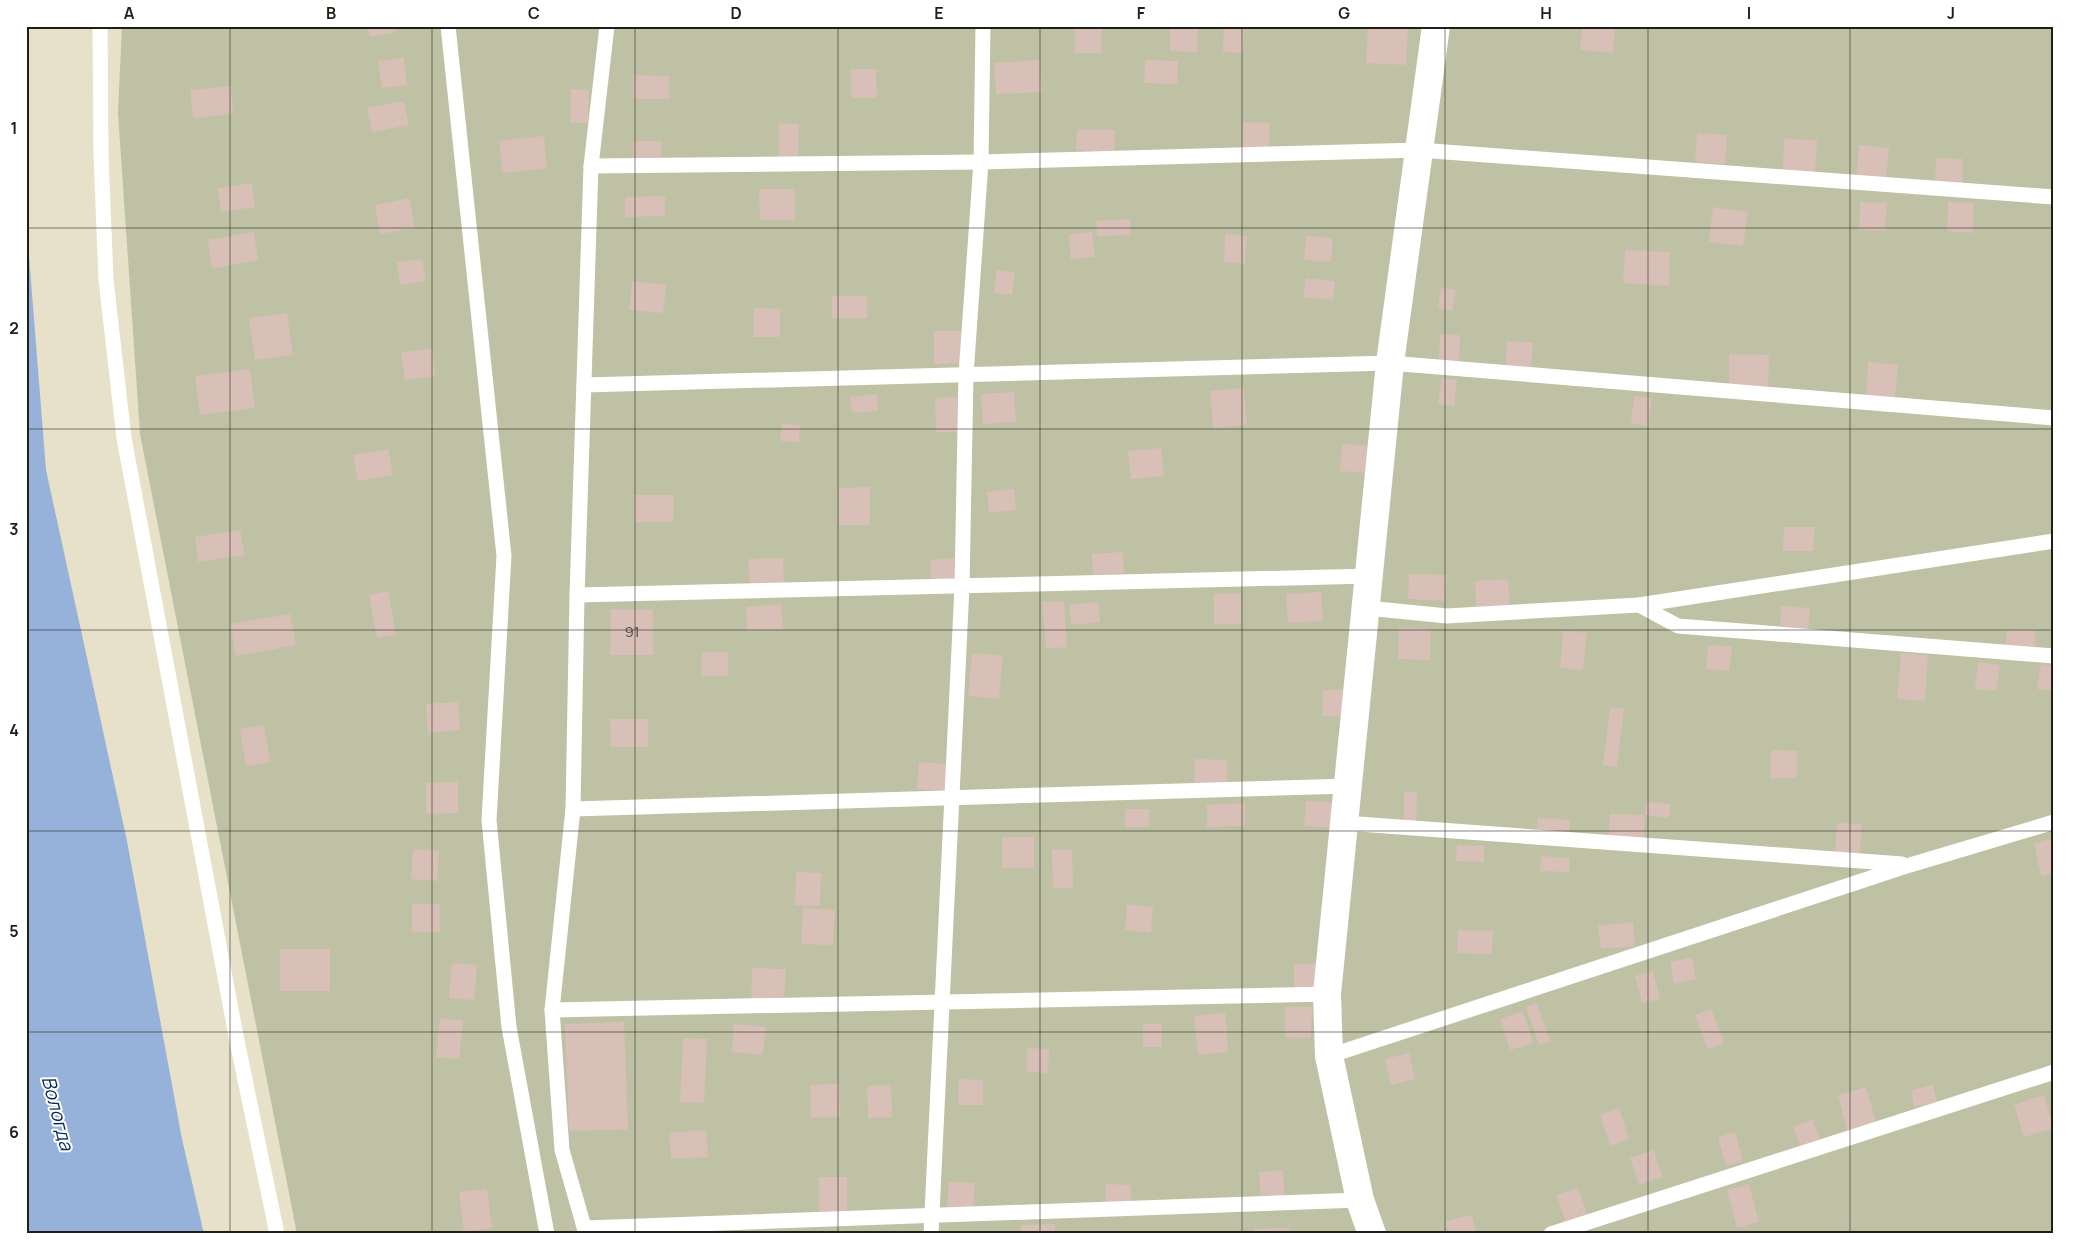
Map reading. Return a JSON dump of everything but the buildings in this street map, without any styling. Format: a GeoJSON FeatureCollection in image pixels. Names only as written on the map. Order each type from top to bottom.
{"type":"FeatureCollection","features":[{"type":"Feature","properties":{"kind":"street"},"geometry":{"type":"LineString","coordinates":[[1372,1234],[1360,1200],[1329,1056],[1327,994],[1390,363],[1436,26]]}},
{"type":"Feature","properties":{"kind":"lane"},"geometry":{"type":"LineString","coordinates":[[100,26],[101,155],[106,280],[124,438],[232,1016],[277,1234]]}},
{"type":"Feature","properties":{"kind":"lane"},"geometry":{"type":"LineString","coordinates":[[448,26],[504,556],[489,820],[510,1027],[547,1234]]}},
{"type":"Feature","properties":{"kind":"lane"},"geometry":{"type":"LineString","coordinates":[[607,26],[591,166],[577,595],[574,809],[552,1010],[562,1150],[585,1231],[931,1215],[1360,1200]]}},
{"type":"Feature","properties":{"kind":"lane"},"geometry":{"type":"LineString","coordinates":[[931,1234],[962,586],[966,375],[981,162],[984,26]]}},
{"type":"Feature","properties":{"kind":"lane"},"geometry":{"type":"LineString","coordinates":[[591,166],[981,162],[1419,150],[2054,197]]}},
{"type":"Feature","properties":{"kind":"lane"},"geometry":{"type":"LineString","coordinates":[[584,385],[1390,363],[2054,418]]}},
{"type":"Feature","properties":{"kind":"lane"},"geometry":{"type":"LineString","coordinates":[[1367,608],[1447,616],[1639,605],[2054,541]]}},
{"type":"Feature","properties":{"kind":"lane"},"geometry":{"type":"LineString","coordinates":[[577,595],[1370,576]]}},
{"type":"Feature","properties":{"kind":"lane"},"geometry":{"type":"LineString","coordinates":[[1639,605],[1678,626],[2054,656]]}},
{"type":"Feature","properties":{"kind":"lane"},"geometry":{"type":"LineString","coordinates":[[574,809],[1349,786]]}},
{"type":"Feature","properties":{"kind":"lane"},"geometry":{"type":"LineString","coordinates":[[1329,1056],[1910,865],[2054,822]]}},
{"type":"Feature","properties":{"kind":"lane"},"geometry":{"type":"LineString","coordinates":[[1345,823],[1910,865]]}},
{"type":"Feature","properties":{"kind":"lane"},"geometry":{"type":"LineString","coordinates":[[552,1010],[1327,994]]}},
{"type":"Feature","properties":{"kind":"lane"},"geometry":{"type":"LineString","coordinates":[[1552,1234],[2054,1072]]}},
{"type":"Feature","properties":{"kind":"green space"},"geometry":{"type":"Polygon","coordinates":[[[122,26],[2054,26],[2054,1234],[297,1234],[140,434],[118,113],[122,26]]]}},
{"type":"Feature","properties":{"kind":"water","name":"Вологда"},"geometry":{"type":"Polygon","coordinates":[[[26,218],[46,470],[127,841],[182,1139],[204,1234],[26,1234],[26,218]]]}}]}
